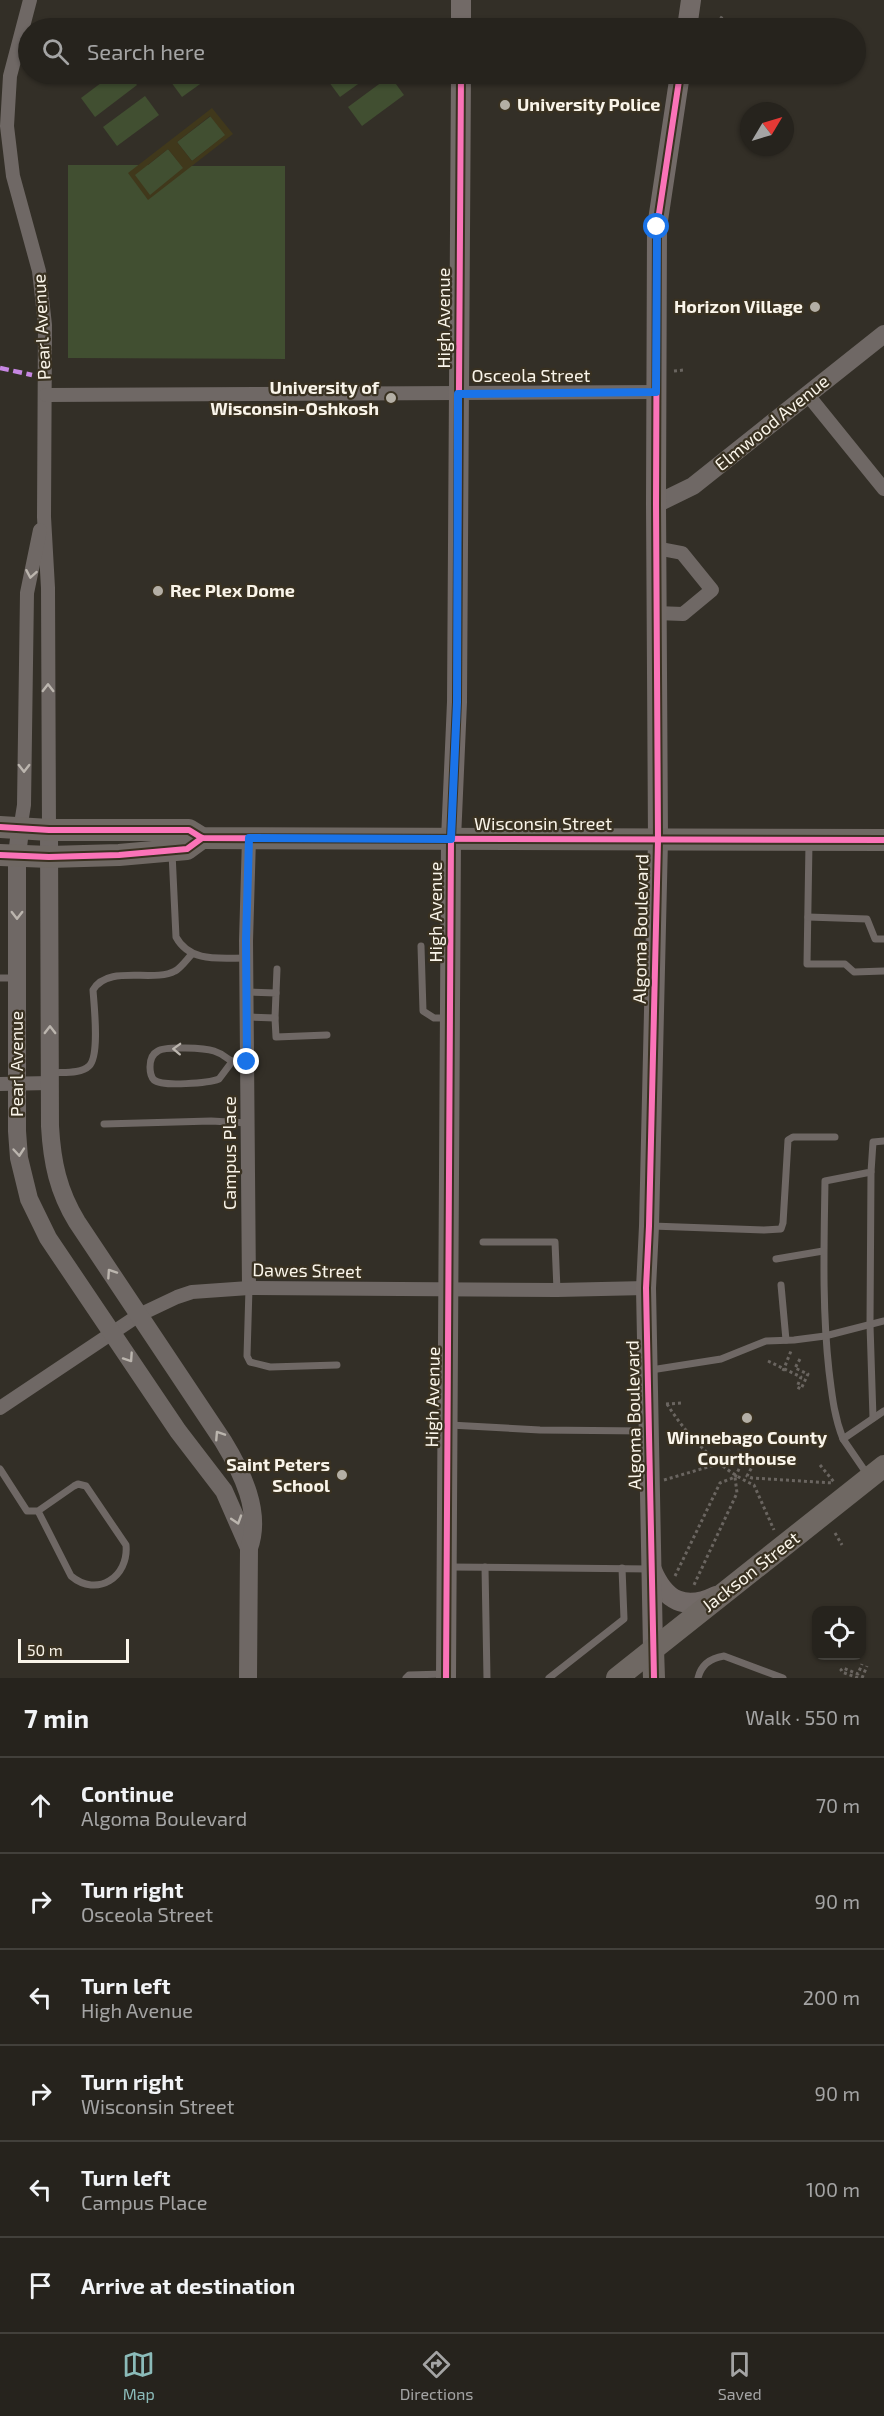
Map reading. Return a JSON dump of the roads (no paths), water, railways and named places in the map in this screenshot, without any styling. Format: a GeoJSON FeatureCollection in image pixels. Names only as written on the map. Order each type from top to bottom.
{"type":"FeatureCollection","features":[{"type":"Feature","properties":{"kind":"main road"},"geometry":{"type":"LineString","coordinates":[[461,0],[461,18]]}},
{"type":"Feature","properties":{"kind":"main road"},"geometry":{"type":"LineString","coordinates":[[689,18],[692,0]]}},
{"type":"Feature","properties":{"kind":"main road","name":"High Avenue"},"geometry":{"type":"LineString","coordinates":[[446,1676],[451,839],[457,702],[461,84]]}},
{"type":"Feature","properties":{"kind":"main road","name":"Algoma Boulevard"},"geometry":{"type":"LineString","coordinates":[[654,1678],[646,1288],[658,840],[657,227],[678,84]]}},
{"type":"Feature","properties":{"kind":"main road","name":"Wisconsin Street"},"geometry":{"type":"LineString","coordinates":[[10,829],[189,830],[202,838],[884,840]]}},
{"type":"Feature","properties":{"kind":"main road","name":"Wisconsin Street"},"geometry":{"type":"LineString","coordinates":[[8,856],[119,855],[187,849],[202,838]]}},
{"type":"Feature","properties":{"kind":"main road","name":"Jackson Street"},"geometry":{"type":"LineString","coordinates":[[617,1678],[873,1478]]}},
{"type":"Feature","properties":{"kind":"main road"},"geometry":{"type":"LineString","coordinates":[[651,1569],[665,1592],[679,1601],[700,1604],[729,1589]]}},
{"type":"Feature","properties":{"kind":"street","name":"Pearl Avenue"},"geometry":{"type":"LineString","coordinates":[[25,18],[30,0]]}},
{"type":"Feature","properties":{"kind":"street","name":"Pearl Avenue"},"geometry":{"type":"LineString","coordinates":[[18,46],[10,76],[7,126],[13,176],[41,280],[45,325],[44,517],[48,588],[51,1150],[60,1191],[77,1222],[234,1458],[251,1503],[255,1532],[249,1548],[248,1678]]}},
{"type":"Feature","properties":{"kind":"street","name":"Elmwood Avenue"},"geometry":{"type":"LineString","coordinates":[[656,504],[693,486],[884,334]]}},
{"type":"Feature","properties":{"kind":"street","name":"Osceola Street"},"geometry":{"type":"LineString","coordinates":[[46,395],[656,392]]}},
{"type":"Feature","properties":{"kind":"street"},"geometry":{"type":"LineString","coordinates":[[807,394],[884,489]]}},
{"type":"Feature","properties":{"kind":"street","name":"Pearl Avenue"},"geometry":{"type":"LineString","coordinates":[[44,517],[27,593],[24,805],[10,829],[8,856],[9,1084],[24,1186],[48,1238],[178,1431],[224,1491],[249,1548]]}},
{"type":"Feature","properties":{"kind":"street"},"geometry":{"type":"LineString","coordinates":[[656,548],[682,553],[712,590],[683,614],[656,613]]}},
{"type":"Feature","properties":{"kind":"street","name":"Campus Place"},"geometry":{"type":"LineString","coordinates":[[249,838],[246,958],[249,1288]]}},
{"type":"Feature","properties":{"kind":"street"},"geometry":{"type":"LineString","coordinates":[[9,1084],[50,1078]]}},
{"type":"Feature","properties":{"kind":"street","name":"Dawes Street"},"geometry":{"type":"LineString","coordinates":[[0,1408],[139,1315],[168,1300],[192,1292],[249,1288],[449,1290],[646,1288]]}},
{"type":"Feature","properties":{"kind":"lane"},"geometry":{"type":"LineString","coordinates":[[810,841],[807,964],[844,964],[854,972],[884,971]]}},
{"type":"Feature","properties":{"kind":"lane"},"geometry":{"type":"LineString","coordinates":[[172,850],[176,937],[182,948],[203,958],[246,958]]}},
{"type":"Feature","properties":{"kind":"lane"},"geometry":{"type":"LineString","coordinates":[[808,917],[867,919],[875,939],[884,939]]}},
{"type":"Feature","properties":{"kind":"lane"},"geometry":{"type":"LineString","coordinates":[[421,946],[423,1011],[435,1018],[451,1017]]}},
{"type":"Feature","properties":{"kind":"lane"},"geometry":{"type":"LineString","coordinates":[[50,1078],[89,1067],[93,1061],[95,1047],[93,990],[97,984],[103,980],[137,974],[162,975],[176,971],[192,954]]}},
{"type":"Feature","properties":{"kind":"lane"},"geometry":{"type":"LineString","coordinates":[[277,969],[276,1036],[327,1035]]}},
{"type":"Feature","properties":{"kind":"lane"},"geometry":{"type":"LineString","coordinates":[[246,992],[276,993]]}},
{"type":"Feature","properties":{"kind":"lane"},"geometry":{"type":"LineString","coordinates":[[247,1017],[275,1018]]}},
{"type":"Feature","properties":{"kind":"lane"},"geometry":{"type":"LineString","coordinates":[[231,1063],[219,1079],[213,1082],[161,1083],[155,1081],[151,1075],[150,1066],[151,1058],[157,1051],[166,1049],[212,1050],[231,1063],[247,1062]]}},
{"type":"Feature","properties":{"kind":"lane"},"geometry":{"type":"LineString","coordinates":[[104,1124],[211,1121],[248,1123]]}},
{"type":"Feature","properties":{"kind":"lane"},"geometry":{"type":"LineString","coordinates":[[649,1226],[778,1230],[783,1223],[788,1140],[793,1137],[835,1137]]}},
{"type":"Feature","properties":{"kind":"lane"},"geometry":{"type":"LineString","coordinates":[[873,1418],[870,1325],[871,1172],[873,1142],[884,1142]]}},
{"type":"Feature","properties":{"kind":"lane"},"geometry":{"type":"LineString","coordinates":[[871,1172],[825,1181],[824,1251],[825,1335],[835,1418],[843,1438],[873,1478]]}},
{"type":"Feature","properties":{"kind":"lane"},"geometry":{"type":"LineString","coordinates":[[483,1242],[555,1242],[557,1290]]}},
{"type":"Feature","properties":{"kind":"lane"},"geometry":{"type":"LineString","coordinates":[[776,1259],[824,1251]]}},
{"type":"Feature","properties":{"kind":"lane"},"geometry":{"type":"LineString","coordinates":[[781,1285],[786,1340]]}},
{"type":"Feature","properties":{"kind":"lane"},"geometry":{"type":"LineString","coordinates":[[249,1288],[247,1356],[250,1362],[270,1367],[337,1365]]}},
{"type":"Feature","properties":{"kind":"lane"},"geometry":{"type":"LineString","coordinates":[[648,1371],[721,1359],[766,1341],[825,1335],[884,1321]]}},
{"type":"Feature","properties":{"kind":"lane"},"geometry":{"type":"LineString","coordinates":[[843,1438],[884,1411]]}},
{"type":"Feature","properties":{"kind":"lane"},"geometry":{"type":"LineString","coordinates":[[447,1425],[540,1430],[650,1431]]}},
{"type":"Feature","properties":{"kind":"lane"},"geometry":{"type":"LineString","coordinates":[[0,1469],[27,1511],[38,1511],[78,1484],[86,1486],[126,1545],[127,1554],[122,1567],[113,1578],[101,1585],[90,1587],[80,1584],[71,1576],[38,1511]]}},
{"type":"Feature","properties":{"kind":"lane"},"geometry":{"type":"LineString","coordinates":[[446,1567],[651,1569]]}},
{"type":"Feature","properties":{"kind":"lane"},"geometry":{"type":"LineString","coordinates":[[485,1568],[487,1678]]}},
{"type":"Feature","properties":{"kind":"lane"},"geometry":{"type":"LineString","coordinates":[[549,1678],[624,1619],[622,1568]]}},
{"type":"Feature","properties":{"kind":"lane"},"geometry":{"type":"LineString","coordinates":[[698,1678],[706,1664],[714,1657],[724,1656],[783,1678]]}},
{"type":"Feature","properties":{"kind":"lane"},"geometry":{"type":"LineString","coordinates":[[406,1678],[409,1676],[446,1676]]}},
{"type":"Feature","properties":{"kind":"place","name":"University Police"},"geometry":{"type":"Point","coordinates":[505,105]}},
{"type":"Feature","properties":{"kind":"place","name":"Horizon Village"},"geometry":{"type":"Point","coordinates":[815,307]}},
{"type":"Feature","properties":{"kind":"place","name":"University of Wisconsin-Oshkosh"},"geometry":{"type":"Point","coordinates":[391,398]}},
{"type":"Feature","properties":{"kind":"place","name":"Rec Plex Dome"},"geometry":{"type":"Point","coordinates":[158,591]}},
{"type":"Feature","properties":{"kind":"place","name":"Winnebago County Courthouse"},"geometry":{"type":"Point","coordinates":[747,1418]}},
{"type":"Feature","properties":{"kind":"place","name":"Saint Peters School"},"geometry":{"type":"Point","coordinates":[342,1475]}}]}
